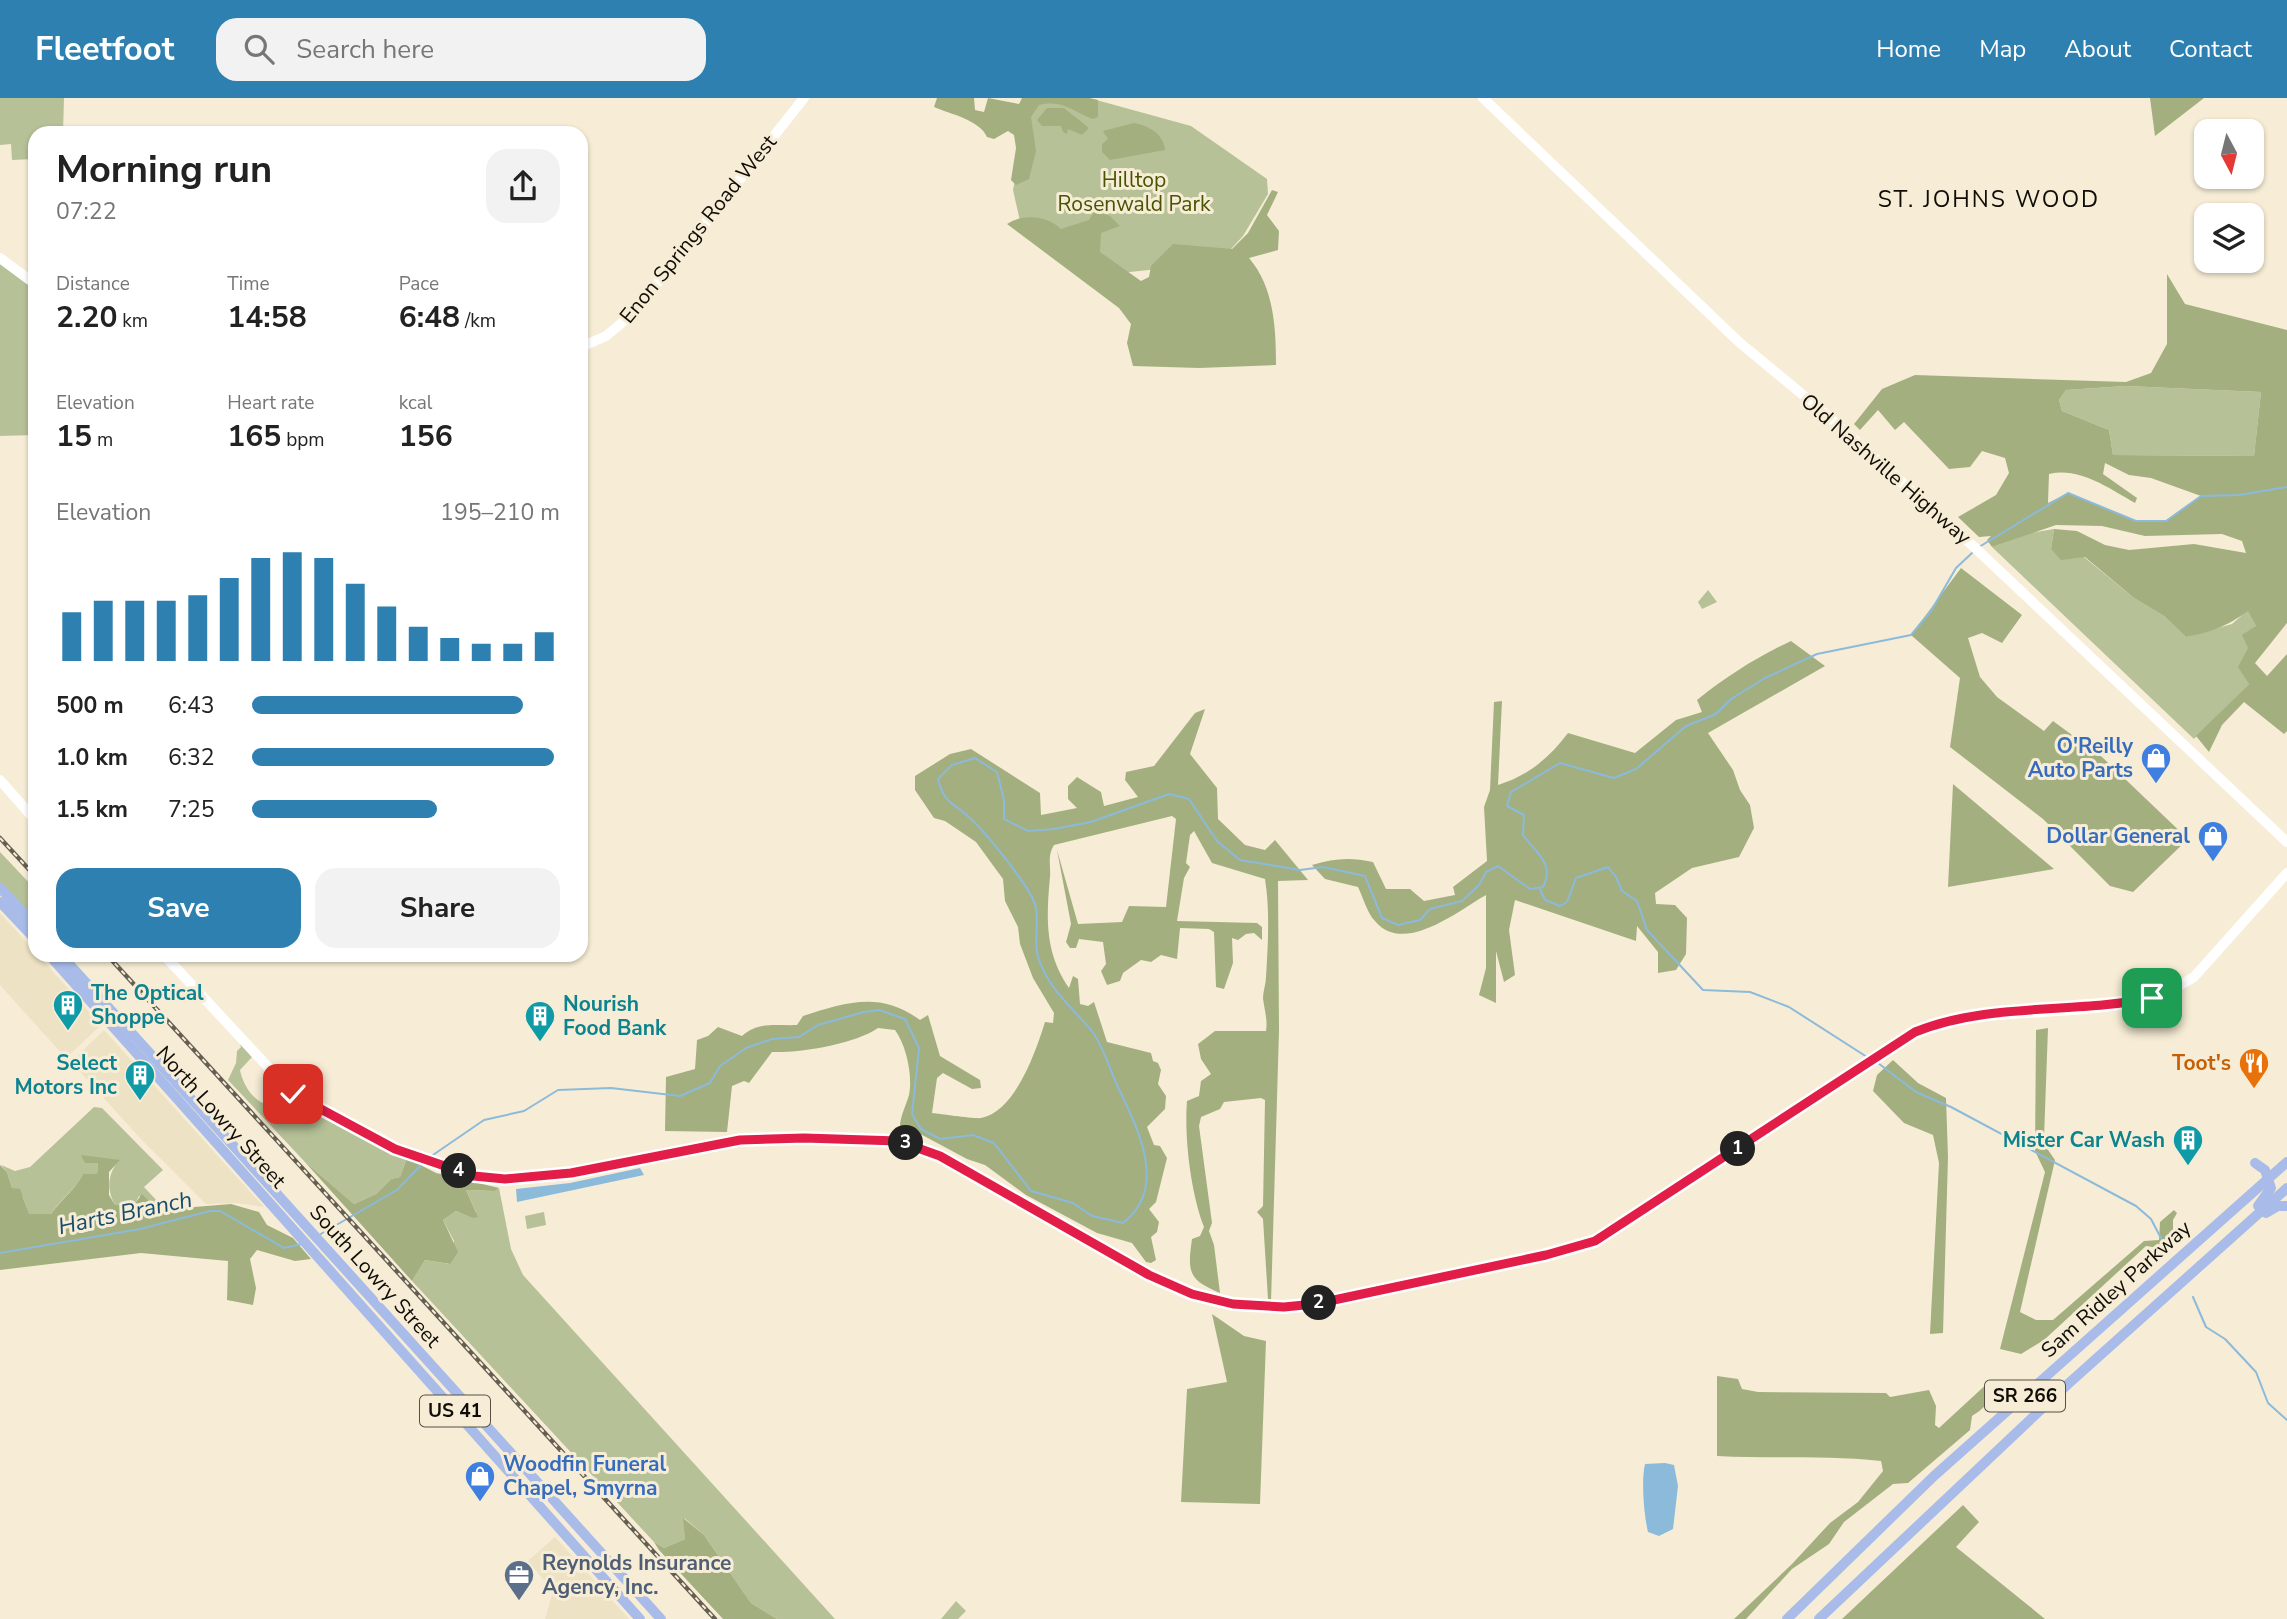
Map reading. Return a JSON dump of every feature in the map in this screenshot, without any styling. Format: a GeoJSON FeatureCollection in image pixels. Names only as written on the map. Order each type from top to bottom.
{"type":"FeatureCollection","features":[{"type":"Feature","properties":{"kind":"main road"},"geometry":{"type":"LineString","coordinates":[[0,888],[28,918]]}},
{"type":"Feature","properties":{"kind":"main road"},"geometry":{"type":"LineString","coordinates":[[0,902],[28,932]]}},
{"type":"Feature","properties":{"kind":"main road","name":"North Lowry Street"},"geometry":{"type":"LineString","coordinates":[[55,962],[302,1231]]}},
{"type":"Feature","properties":{"kind":"main road","name":"South Lowry Street"},"geometry":{"type":"LineString","coordinates":[[67,962],[318,1249],[661,1619]]}},
{"type":"Feature","properties":{"kind":"main road"},"geometry":{"type":"LineString","coordinates":[[2204,1263],[2207,1253],[2266,1199],[2271,1188],[2269,1179],[2265,1170],[2255,1163],[2261,1173],[2257,1189]]}},
{"type":"Feature","properties":{"kind":"main road","name":"Sam Ridley Parkway"},"geometry":{"type":"LineString","coordinates":[[1787,1619],[1934,1476],[2287,1163]]}},
{"type":"Feature","properties":{"kind":"main road"},"geometry":{"type":"LineString","coordinates":[[2285,1198],[2278,1183],[2287,1168]]}},
{"type":"Feature","properties":{"kind":"main road","name":"Sam Ridley Parkway"},"geometry":{"type":"LineString","coordinates":[[1819,1619],[2068,1384],[2204,1263],[2285,1198]]}},
{"type":"Feature","properties":{"kind":"main road","name":"US 41"},"geometry":{"type":"LineString","coordinates":[[318,1249],[640,1619]]}},
{"type":"Feature","properties":{"kind":"main road"},"geometry":{"type":"LineString","coordinates":[[518,1482],[528,1473]]}},
{"type":"Feature","properties":{"kind":"street","name":"Enon Springs Road West"},"geometry":{"type":"LineString","coordinates":[[588,344],[606,336],[635,312],[804,98]]}},
{"type":"Feature","properties":{"kind":"street","name":"Old Nashville Highway"},"geometry":{"type":"LineString","coordinates":[[1483,98],[1739,342],[1982,554],[2287,842]]}},
{"type":"Feature","properties":{"kind":"street"},"geometry":{"type":"LineString","coordinates":[[0,258],[28,279]]}},
{"type":"Feature","properties":{"kind":"street"},"geometry":{"type":"LineString","coordinates":[[0,780],[28,812]]}},
{"type":"Feature","properties":{"kind":"street"},"geometry":{"type":"LineString","coordinates":[[171,962],[293,1094],[395,1149],[447,1168],[474,1176],[521,1179],[740,1140],[858,1138],[909,1144],[940,1156],[1124,1262],[1183,1291],[1233,1304],[1284,1307],[1360,1295],[1546,1255],[1595,1241],[1915,1032],[1946,1021],[2122,1003],[2152,998],[2176,989],[2194,977],[2287,873]]}},
{"type":"Feature","properties":{"kind":"shaded area"},"geometry":{"type":"Polygon","coordinates":[[[0,913],[28,944],[28,962],[44,962],[101,1025],[66,1058],[0,985],[0,913]]]}},
{"type":"Feature","properties":{"kind":"shaded area"},"geometry":{"type":"Polygon","coordinates":[[[104,1030],[264,1207],[237,1203],[206,1204],[139,1137],[71,1062],[104,1030]]]}},
{"type":"Feature","properties":{"kind":"shaded area"},"geometry":{"type":"Polygon","coordinates":[[[555,1537],[629,1619],[545,1619],[553,1591],[528,1561],[555,1537]]]}},
{"type":"Feature","properties":{"kind":"green space"},"geometry":{"type":"Polygon","coordinates":[[[0,98],[64,98],[63,126],[28,126],[28,159],[12,160],[11,144],[0,145],[0,98]]]}},
{"type":"Feature","properties":{"kind":"green space"},"geometry":{"type":"Polygon","coordinates":[[[937,98],[974,98],[975,110],[984,112],[988,98],[1019,104],[1022,98],[1089,98],[1098,100],[1098,117],[1093,119],[1061,105],[1039,105],[1031,117],[1036,151],[1029,179],[1016,185],[1011,180],[1016,148],[1014,135],[1008,131],[994,139],[987,137],[971,122],[934,107],[937,98]]]}},
{"type":"Feature","properties":{"kind":"green space","name":"Hilltop Rosenwald Park"},"geometry":{"type":"Polygon","coordinates":[[[1032,98],[1089,98],[1191,126],[1267,179],[1268,194],[1243,236],[1231,249],[1158,269],[1111,274],[1020,221],[1013,190],[1032,98]]]}},
{"type":"Feature","properties":{"kind":"green space"},"geometry":{"type":"Polygon","coordinates":[[[2150,98],[2204,98],[2155,136],[2150,98]]]}},
{"type":"Feature","properties":{"kind":"green space"},"geometry":{"type":"Polygon","coordinates":[[[1047,108],[1064,108],[1089,128],[1082,135],[1068,129],[1067,134],[1061,126],[1042,126],[1037,120],[1047,108]]]}},
{"type":"Feature","properties":{"kind":"green space"},"geometry":{"type":"Polygon","coordinates":[[[1134,123],[1155,132],[1162,139],[1165,150],[1110,160],[1102,152],[1102,144],[1108,139],[1103,131],[1134,123]]]}},
{"type":"Feature","properties":{"kind":"green space"},"geometry":{"type":"Polygon","coordinates":[[[1272,190],[1278,192],[1267,215],[1279,231],[1278,250],[1249,258],[1269,295],[1274,323],[1276,365],[1199,368],[1133,366],[1127,343],[1131,324],[1119,308],[1007,224],[1020,218],[1035,217],[1049,221],[1061,229],[1089,220],[1095,210],[1110,216],[1120,226],[1101,233],[1100,252],[1141,281],[1149,277],[1151,266],[1173,244],[1232,249],[1248,233],[1272,190]]]}},
{"type":"Feature","properties":{"kind":"green space"},"geometry":{"type":"Polygon","coordinates":[[[0,258],[28,279],[28,435],[0,436],[0,258]]]}},
{"type":"Feature","properties":{"kind":"green space"},"geometry":{"type":"Polygon","coordinates":[[[2167,274],[2185,304],[2287,330],[2287,623],[2255,663],[2267,676],[2287,654],[2287,731],[2284,734],[2244,702],[2222,725],[2209,752],[2196,736],[2249,684],[2238,667],[2248,648],[2242,635],[2256,626],[2248,611],[2219,628],[2186,637],[2164,616],[2134,598],[2085,557],[2061,560],[2051,549],[2054,529],[2077,531],[2105,545],[2129,550],[2194,544],[2246,553],[2242,541],[2222,534],[2145,536],[2102,526],[2056,525],[1992,547],[1987,540],[1991,536],[1979,537],[1958,517],[1996,495],[2009,473],[2005,458],[1982,451],[1970,467],[1949,469],[1904,422],[1895,430],[1878,410],[1860,430],[1854,424],[1882,389],[1915,375],[2126,382],[2151,373],[2167,344],[2167,274]],[[2126,386],[2066,390],[2059,400],[2062,411],[2109,430],[2113,455],[2254,456],[2261,392],[2126,386]],[[2105,463],[2103,474],[2137,498],[2135,503],[2094,480],[2072,473],[2060,473],[2049,474],[2048,503],[2068,493],[2136,521],[2166,521],[2201,496],[2151,478],[2129,475],[2105,463]]]}},
{"type":"Feature","properties":{"kind":"green space"},"geometry":{"type":"Polygon","coordinates":[[[2126,386],[2261,392],[2254,456],[2113,455],[2109,430],[2062,411],[2059,400],[2066,390],[2126,386]]]}},
{"type":"Feature","properties":{"kind":"green space"},"geometry":{"type":"Polygon","coordinates":[[[2054,529],[2051,549],[2084,557],[2134,598],[2164,616],[2186,637],[2232,624],[2248,610],[2256,626],[2248,648],[2249,684],[2194,739],[1992,547],[2031,533],[2054,529]]]}},
{"type":"Feature","properties":{"kind":"green space"},"geometry":{"type":"Polygon","coordinates":[[[1961,568],[2022,615],[2002,643],[1982,633],[1968,638],[1980,677],[1997,697],[2044,731],[2053,721],[2102,757],[2188,839],[2133,892],[2110,886],[2043,819],[1950,747],[1960,678],[1911,635],[1961,568]]]}},
{"type":"Feature","properties":{"kind":"green space"},"geometry":{"type":"Polygon","coordinates":[[[1708,590],[1717,602],[1702,609],[1698,602],[1708,590]]]}},
{"type":"Feature","properties":{"kind":"green space"},"geometry":{"type":"Polygon","coordinates":[[[1791,641],[1825,666],[1708,733],[1733,770],[1740,790],[1750,805],[1754,828],[1739,857],[1692,868],[1655,893],[1656,904],[1675,905],[1687,918],[1686,954],[1676,970],[1658,973],[1658,952],[1637,926],[1636,941],[1515,900],[1509,930],[1515,975],[1504,982],[1496,951],[1496,1003],[1479,995],[1486,968],[1486,895],[1431,927],[1401,934],[1387,931],[1372,918],[1358,887],[1325,879],[1312,865],[1343,859],[1373,862],[1386,889],[1410,889],[1424,901],[1455,895],[1453,887],[1487,861],[1484,807],[1490,790],[1494,702],[1502,701],[1498,785],[1538,765],[1568,733],[1635,753],[1676,720],[1702,712],[1697,700],[1720,683],[1754,660],[1791,641]]]}},
{"type":"Feature","properties":{"kind":"green space"},"geometry":{"type":"Polygon","coordinates":[[[1205,709],[1190,754],[1217,788],[1218,819],[1245,845],[1265,850],[1275,840],[1308,880],[1278,881],[1279,1031],[1271,1302],[1268,1299],[1263,1219],[1257,1212],[1263,1206],[1265,1100],[1261,1098],[1224,1102],[1220,1109],[1201,1117],[1199,1126],[1212,1223],[1209,1231],[1214,1245],[1220,1293],[1196,1279],[1190,1268],[1192,1239],[1200,1236],[1204,1227],[1192,1182],[1186,1115],[1187,1101],[1199,1096],[1201,1081],[1211,1074],[1201,1059],[1198,1044],[1215,1031],[1266,1031],[1263,998],[1268,903],[1265,879],[1212,863],[1194,831],[1190,835],[1186,863],[1190,867],[1184,878],[1177,921],[1257,923],[1262,927],[1262,940],[1254,933],[1246,934],[1238,940],[1232,938],[1233,963],[1224,989],[1216,987],[1214,932],[1209,929],[1180,928],[1177,959],[1161,955],[1151,962],[1141,960],[1123,973],[1120,981],[1107,985],[1101,971],[1106,964],[1103,942],[1079,939],[1076,948],[1070,948],[1066,942],[1071,924],[1057,850],[1078,924],[1122,922],[1129,906],[1166,907],[1176,819],[1172,816],[1054,845],[1050,857],[1048,907],[1049,935],[1055,962],[1069,988],[1073,976],[1078,979],[1080,1004],[1088,1006],[1094,1002],[1107,1042],[1151,1053],[1153,1061],[1158,1063],[1161,1070],[1158,1084],[1166,1096],[1165,1109],[1147,1127],[1154,1145],[1160,1146],[1167,1158],[1156,1202],[1149,1209],[1159,1222],[1157,1232],[1151,1237],[1156,1260],[1146,1262],[1132,1243],[1097,1233],[1026,1195],[985,1165],[967,1159],[911,1129],[900,1127],[909,1095],[910,1079],[905,1052],[895,1030],[878,1028],[856,1039],[827,1046],[772,1052],[749,1083],[744,1081],[732,1086],[727,1132],[665,1131],[666,1077],[695,1069],[697,1040],[708,1036],[718,1027],[742,1036],[761,1026],[797,1025],[803,1016],[849,1003],[877,1002],[891,1005],[920,1020],[928,1015],[940,1056],[980,1080],[981,1088],[972,1089],[943,1073],[937,1078],[932,1113],[981,1118],[1004,1105],[1030,1064],[1045,1022],[1053,1023],[1054,1013],[1033,978],[1020,944],[1018,927],[1005,901],[1003,879],[976,842],[945,821],[934,818],[915,790],[915,776],[950,754],[971,749],[1040,793],[1041,815],[1077,808],[1068,799],[1068,786],[1077,777],[1101,792],[1104,806],[1138,797],[1125,780],[1126,772],[1154,766],[1195,713],[1205,709]]]}},
{"type":"Feature","properties":{"kind":"green space"},"geometry":{"type":"Polygon","coordinates":[[[1953,784],[2054,869],[1948,887],[1953,784]]]}},
{"type":"Feature","properties":{"kind":"green space"},"geometry":{"type":"Polygon","coordinates":[[[0,852],[28,882],[28,913],[0,883],[0,852]]]}},
{"type":"Feature","properties":{"kind":"green space"},"geometry":{"type":"Polygon","coordinates":[[[2048,1028],[2044,1138],[2046,1147],[2055,1160],[2020,1312],[2036,1320],[2053,1320],[2144,1241],[2159,1240],[2160,1222],[2174,1210],[2177,1213],[2173,1220],[2173,1240],[2164,1249],[2146,1246],[2044,1340],[2021,1354],[2000,1349],[2045,1172],[2035,1151],[2036,1030],[2048,1028]]]}},
{"type":"Feature","properties":{"kind":"green space"},"geometry":{"type":"Polygon","coordinates":[[[239,1041],[252,1057],[240,1070],[241,1076],[246,1087],[258,1100],[268,1105],[287,1093],[407,1158],[400,1177],[391,1179],[376,1194],[354,1204],[304,1161],[228,1080],[236,1063],[237,1051],[241,1047],[239,1041]]]}},
{"type":"Feature","properties":{"kind":"green space"},"geometry":{"type":"Polygon","coordinates":[[[1893,1060],[1918,1083],[1946,1098],[1948,1157],[1943,1333],[1930,1334],[1939,1163],[1933,1135],[1904,1123],[1873,1091],[1877,1075],[1893,1060]]]}},
{"type":"Feature","properties":{"kind":"green space"},"geometry":{"type":"Polygon","coordinates":[[[94,1107],[102,1108],[163,1170],[144,1187],[159,1203],[164,1199],[170,1205],[156,1208],[139,1196],[136,1202],[115,1205],[110,1193],[110,1181],[112,1171],[119,1160],[98,1163],[97,1175],[83,1174],[51,1214],[29,1215],[23,1197],[12,1188],[7,1172],[1,1165],[15,1171],[30,1167],[94,1107]]]}},
{"type":"Feature","properties":{"kind":"green space"},"geometry":{"type":"Polygon","coordinates":[[[81,1155],[120,1160],[109,1172],[109,1195],[115,1205],[136,1202],[142,1194],[156,1208],[170,1205],[170,1209],[231,1204],[259,1212],[267,1225],[293,1238],[311,1259],[295,1261],[257,1250],[250,1259],[256,1288],[253,1305],[227,1300],[228,1261],[141,1253],[0,1270],[0,1165],[7,1172],[12,1188],[20,1189],[29,1214],[51,1214],[83,1174],[97,1174],[98,1163],[85,1163],[81,1155]]]}},
{"type":"Feature","properties":{"kind":"green space"},"geometry":{"type":"Polygon","coordinates":[[[407,1158],[436,1173],[499,1188],[495,1191],[466,1190],[478,1217],[472,1218],[456,1211],[443,1220],[458,1252],[450,1264],[425,1260],[412,1281],[304,1161],[354,1204],[376,1194],[391,1179],[400,1177],[407,1158]]]}},
{"type":"Feature","properties":{"kind":"green space"},"geometry":{"type":"Polygon","coordinates":[[[499,1188],[511,1249],[523,1275],[835,1619],[777,1619],[751,1603],[704,1535],[684,1518],[685,1539],[664,1548],[654,1542],[412,1281],[425,1260],[449,1264],[454,1241],[443,1220],[456,1211],[472,1218],[476,1212],[466,1190],[495,1191],[499,1188]]]}},
{"type":"Feature","properties":{"kind":"green space"},"geometry":{"type":"Polygon","coordinates":[[[544,1212],[546,1225],[527,1229],[525,1216],[544,1212]]]}},
{"type":"Feature","properties":{"kind":"green space"},"geometry":{"type":"Polygon","coordinates":[[[1212,1314],[1244,1336],[1266,1341],[1260,1504],[1181,1502],[1187,1389],[1227,1382],[1212,1314]]]}},
{"type":"Feature","properties":{"kind":"green space"},"geometry":{"type":"Polygon","coordinates":[[[1717,1376],[1738,1379],[1742,1389],[1758,1392],[1886,1393],[1890,1397],[1929,1390],[1936,1406],[1935,1425],[1939,1428],[1991,1380],[1991,1387],[1988,1402],[1972,1416],[1970,1430],[1908,1483],[1893,1484],[1844,1522],[1829,1544],[1792,1569],[1746,1619],[1734,1619],[1792,1564],[1830,1523],[1858,1502],[1883,1471],[1881,1461],[1717,1456],[1717,1376]]]}},
{"type":"Feature","properties":{"kind":"green space"},"geometry":{"type":"Polygon","coordinates":[[[1963,1505],[1979,1522],[1956,1547],[2045,1619],[1842,1619],[1963,1505]]]}},
{"type":"Feature","properties":{"kind":"green space"},"geometry":{"type":"Polygon","coordinates":[[[683,1518],[704,1535],[751,1603],[777,1619],[723,1619],[654,1542],[664,1548],[685,1539],[683,1518]]]}},
{"type":"Feature","properties":{"kind":"green space"},"geometry":{"type":"Polygon","coordinates":[[[956,1601],[966,1611],[958,1619],[941,1619],[956,1601]]]}},
{"type":"Feature","properties":{"kind":"water"},"geometry":{"type":"Polygon","coordinates":[[[640,1168],[644,1175],[517,1202],[516,1189],[570,1183],[640,1168]]]}},
{"type":"Feature","properties":{"kind":"water"},"geometry":{"type":"Polygon","coordinates":[[[1645,1464],[1674,1465],[1678,1486],[1673,1529],[1659,1536],[1648,1532],[1644,1471],[1645,1464]]]}},
{"type":"Feature","properties":{"kind":"waterway"},"geometry":{"type":"LineString","coordinates":[[1979,547],[2068,493],[2136,521],[2166,521],[2201,496],[2239,495],[2287,487]]}},
{"type":"Feature","properties":{"kind":"waterway","name":"Harts Branch"},"geometry":{"type":"LineString","coordinates":[[430,1157],[484,1120],[524,1111],[558,1090],[611,1088],[680,1096],[710,1083],[720,1066],[746,1048],[772,1039],[799,1037],[818,1025],[879,1010],[905,1019],[919,1048],[912,1114],[921,1129],[940,1139],[973,1135],[994,1143],[1031,1191],[1073,1203],[1092,1216],[1123,1223],[1137,1208],[1145,1192],[1145,1155],[1139,1136],[1099,1042],[1054,988],[1043,969],[1037,951],[1036,910],[1031,895],[986,835],[943,793],[938,779],[952,765],[975,758],[997,772],[1004,800],[1004,819],[1028,831],[1091,822],[1169,794],[1189,799],[1217,841],[1240,860],[1300,870],[1323,867],[1365,876],[1382,918],[1398,925],[1420,920],[1430,909],[1462,901],[1479,885],[1486,872],[1498,866],[1530,889],[1543,887],[1547,871],[1545,865],[1523,835],[1524,815],[1507,806],[1511,792],[1560,763],[1614,778],[1636,769],[1686,726],[1716,714],[1731,699],[1765,678],[1817,654],[1911,635],[1931,611],[1956,568],[1972,553]]}},
{"type":"Feature","properties":{"kind":"waterway","name":"Harts Branch"},"geometry":{"type":"LineString","coordinates":[[1540,889],[1545,900],[1560,906],[1567,902],[1576,878],[1608,867],[1622,891],[1637,901],[1647,930],[1703,990],[1750,992],[1789,1007],[1867,1057]]}},
{"type":"Feature","properties":{"kind":"waterway","name":"Harts Branch"},"geometry":{"type":"LineString","coordinates":[[1878,1063],[1916,1092],[1951,1107],[2136,1206],[2151,1219],[2163,1242]]}},
{"type":"Feature","properties":{"kind":"waterway","name":"Harts Branch"},"geometry":{"type":"LineString","coordinates":[[319,1235],[397,1190],[423,1163]]}},
{"type":"Feature","properties":{"kind":"waterway","name":"Harts Branch"},"geometry":{"type":"LineString","coordinates":[[0,1253],[140,1229],[210,1211],[220,1211],[284,1248],[302,1244]]}},
{"type":"Feature","properties":{"kind":"waterway","name":"Harts Branch"},"geometry":{"type":"LineString","coordinates":[[2193,1297],[2206,1327],[2225,1339],[2256,1372],[2268,1403],[2287,1420]]}},
{"type":"Feature","properties":{"kind":"railway"},"geometry":{"type":"LineString","coordinates":[[0,838],[28,868]]}},
{"type":"Feature","properties":{"kind":"railway"},"geometry":{"type":"LineString","coordinates":[[113,962],[715,1619]]}},
{"type":"Feature","properties":{"kind":"place","name":"O'Reilly Auto Parts"},"geometry":{"type":"Point","coordinates":[2156,785]}},
{"type":"Feature","properties":{"kind":"place","name":"Dollar General"},"geometry":{"type":"Point","coordinates":[2213,863]}},
{"type":"Feature","properties":{"kind":"place","name":"The Optical Shoppe"},"geometry":{"type":"Point","coordinates":[68,1032]}},
{"type":"Feature","properties":{"kind":"place","name":"Nourish Food Bank"},"geometry":{"type":"Point","coordinates":[540,1043]}},
{"type":"Feature","properties":{"kind":"place","name":"Toot's"},"geometry":{"type":"Point","coordinates":[2254,1090]}},
{"type":"Feature","properties":{"kind":"place","name":"Select Motors Inc"},"geometry":{"type":"Point","coordinates":[140,1102]}},
{"type":"Feature","properties":{"kind":"place","name":"Mister Car Wash"},"geometry":{"type":"Point","coordinates":[2188,1167]}},
{"type":"Feature","properties":{"kind":"place","name":"Woodfin Funeral Chapel, Smyrna"},"geometry":{"type":"Point","coordinates":[480,1503]}},
{"type":"Feature","properties":{"kind":"place","name":"Reynolds Insurance Agency, Inc."},"geometry":{"type":"Point","coordinates":[519,1602]}},
{"type":"Feature","properties":{"kind":"district","name":"ST. JOHNS WOOD"},"geometry":{"type":"Point","coordinates":[1989,199]}},
{"type":"Feature","properties":{"kind":"route"},"geometry":{"type":"LineString","coordinates":[[293,1094],[347,1125],[417,1158],[474,1176],[505,1179],[540,1178],[571,1173],[740,1140],[804,1138],[898,1141],[940,1156],[1124,1262],[1183,1291],[1233,1304],[1284,1307],[1360,1295],[1546,1255],[1595,1241],[1617,1230],[1915,1032],[1933,1025],[1988,1014],[2101,1006],[2152,998]]}}]}
